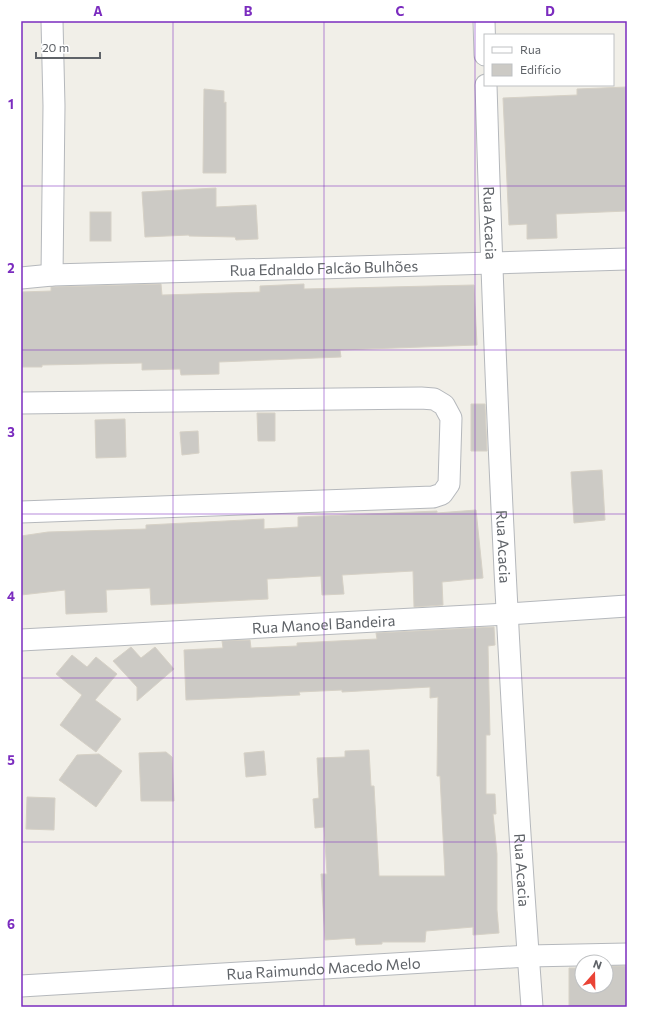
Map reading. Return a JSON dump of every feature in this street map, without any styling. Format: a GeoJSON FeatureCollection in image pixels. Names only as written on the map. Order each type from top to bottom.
{"type":"FeatureCollection","features":[{"type":"Feature","properties":{"kind":"street"},"geometry":{"type":"LineString","coordinates":[[52,21],[54,106],[52,275]]}},
{"type":"Feature","properties":{"kind":"street"},"geometry":{"type":"LineString","coordinates":[[484,21],[484,34]]}},
{"type":"Feature","properties":{"kind":"street","name":"Rua Acacia"},"geometry":{"type":"LineString","coordinates":[[486,86],[491,264],[507,614],[532,1007]]}},
{"type":"Feature","properties":{"kind":"street","name":"Rua Ednaldo Falcão Bulhões"},"geometry":{"type":"LineString","coordinates":[[21,278],[52,275],[320,267],[491,264],[627,259]]}},
{"type":"Feature","properties":{"kind":"street"},"geometry":{"type":"LineString","coordinates":[[21,403],[421,398],[434,399],[444,405],[451,418],[449,484],[442,494],[433,497],[21,512]]}},
{"type":"Feature","properties":{"kind":"street","name":"Rua Manoel Bandeira"},"geometry":{"type":"LineString","coordinates":[[21,640],[507,614],[627,606]]}},
{"type":"Feature","properties":{"kind":"street","name":"Rua Raimundo Macedo Melo"},"geometry":{"type":"LineString","coordinates":[[21,986],[528,956],[627,954]]}},
{"type":"Feature","properties":{"kind":"building"},"geometry":{"type":"Polygon","coordinates":[[[626,87],[627,211],[556,214],[557,238],[527,239],[527,224],[509,225],[503,98],[577,95],[577,89],[626,87]]]}},
{"type":"Feature","properties":{"kind":"building"},"geometry":{"type":"Polygon","coordinates":[[[204,89],[224,91],[224,103],[226,102],[226,173],[203,173],[204,89]]]}},
{"type":"Feature","properties":{"kind":"building"},"geometry":{"type":"Polygon","coordinates":[[[216,188],[216,207],[256,205],[258,239],[236,240],[235,237],[189,235],[145,237],[142,192],[216,188]]]}},
{"type":"Feature","properties":{"kind":"building"},"geometry":{"type":"Polygon","coordinates":[[[90,212],[111,212],[111,241],[90,241],[90,212]]]}},
{"type":"Feature","properties":{"kind":"building"},"geometry":{"type":"Polygon","coordinates":[[[161,284],[162,295],[260,292],[260,286],[304,284],[304,289],[474,285],[477,345],[340,350],[341,357],[219,362],[219,374],[181,375],[180,369],[142,370],[142,363],[42,365],[42,367],[21,367],[21,292],[51,291],[51,287],[161,284]]]}},
{"type":"Feature","properties":{"kind":"building"},"geometry":{"type":"Polygon","coordinates":[[[471,404],[485,404],[487,451],[471,451],[471,404]]]}},
{"type":"Feature","properties":{"kind":"building"},"geometry":{"type":"Polygon","coordinates":[[[257,413],[275,413],[275,441],[258,441],[257,413]]]}},
{"type":"Feature","properties":{"kind":"building"},"geometry":{"type":"Polygon","coordinates":[[[125,419],[126,457],[96,458],[95,420],[125,419]]]}},
{"type":"Feature","properties":{"kind":"building"},"geometry":{"type":"Polygon","coordinates":[[[198,431],[199,453],[182,455],[180,432],[198,431]]]}},
{"type":"Feature","properties":{"kind":"building"},"geometry":{"type":"Polygon","coordinates":[[[602,470],[605,520],[574,523],[571,472],[602,470]]]}},
{"type":"Feature","properties":{"kind":"building"},"geometry":{"type":"Polygon","coordinates":[[[476,510],[483,578],[442,582],[443,605],[414,607],[413,571],[342,575],[344,594],[322,595],[321,576],[267,579],[268,599],[151,605],[150,588],[106,590],[107,612],[66,614],[65,590],[21,595],[21,536],[48,532],[146,529],[146,525],[264,519],[264,529],[298,527],[298,517],[437,511],[437,513],[476,510]]]}},
{"type":"Feature","properties":{"kind":"building"},"geometry":{"type":"Polygon","coordinates":[[[494,627],[495,645],[488,646],[490,735],[486,735],[486,794],[495,794],[496,814],[493,814],[497,854],[497,910],[499,933],[473,935],[473,927],[426,931],[425,942],[382,942],[382,944],[356,945],[355,938],[325,940],[321,874],[327,874],[324,827],[315,828],[313,799],[319,798],[317,758],[345,757],[345,751],[369,750],[371,786],[374,786],[379,876],[445,876],[440,776],[437,776],[438,697],[430,698],[430,687],[342,692],[342,690],[299,692],[300,695],[186,700],[184,650],[223,648],[222,641],[250,640],[251,648],[297,646],[297,643],[377,639],[376,633],[494,627]]]}},
{"type":"Feature","properties":{"kind":"building"},"geometry":{"type":"Polygon","coordinates":[[[131,647],[141,658],[155,647],[174,669],[137,701],[137,687],[113,661],[131,647]]]}},
{"type":"Feature","properties":{"kind":"building"},"geometry":{"type":"Polygon","coordinates":[[[72,655],[87,667],[96,657],[117,674],[95,700],[121,719],[96,752],[60,725],[82,695],[56,674],[72,655]]]}},
{"type":"Feature","properties":{"kind":"building"},"geometry":{"type":"Polygon","coordinates":[[[264,751],[266,775],[246,777],[244,753],[264,751]]]}},
{"type":"Feature","properties":{"kind":"building"},"geometry":{"type":"Polygon","coordinates":[[[166,752],[172,757],[174,801],[141,801],[139,753],[166,752]]]}},
{"type":"Feature","properties":{"kind":"building"},"geometry":{"type":"Polygon","coordinates":[[[99,754],[122,771],[96,807],[59,780],[77,755],[99,754]]]}},
{"type":"Feature","properties":{"kind":"building"},"geometry":{"type":"Polygon","coordinates":[[[27,797],[55,798],[54,830],[26,829],[27,797]]]}},
{"type":"Feature","properties":{"kind":"building"},"geometry":{"type":"Polygon","coordinates":[[[614,966],[627,966],[627,1007],[569,1007],[569,968],[574,968],[574,994],[614,994],[614,966]]]}}]}
